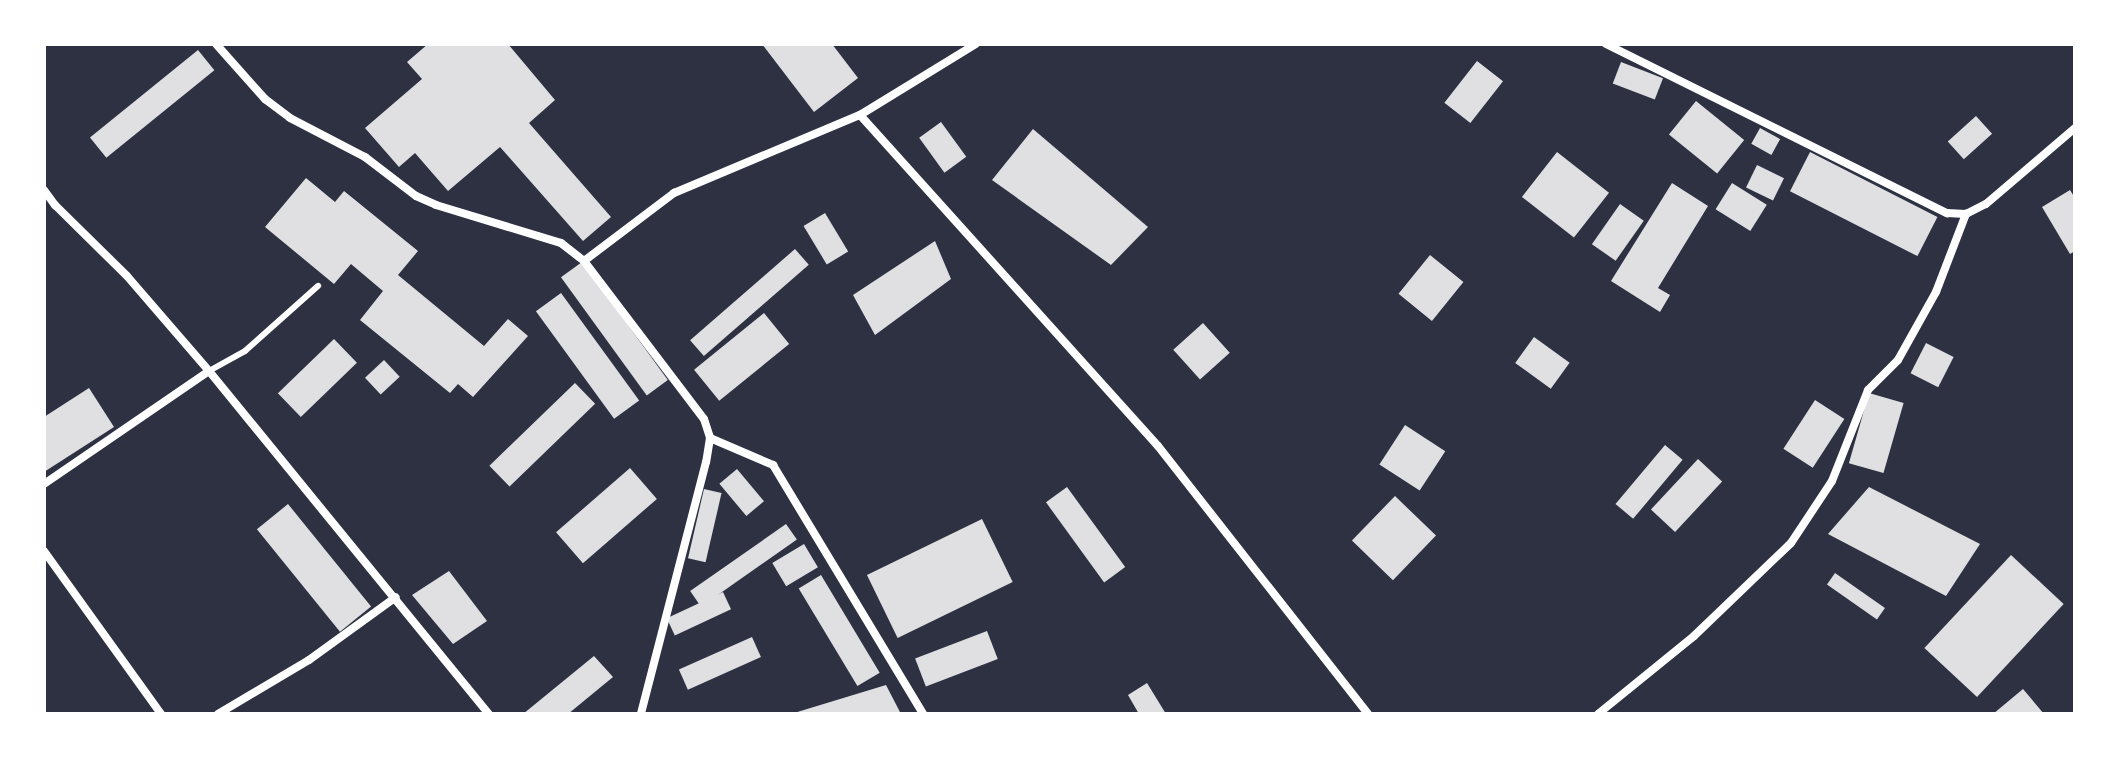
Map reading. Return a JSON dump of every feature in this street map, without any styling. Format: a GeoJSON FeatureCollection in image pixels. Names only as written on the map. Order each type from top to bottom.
{"type":"FeatureCollection","features":[{"type":"Feature","properties":{"kind":"street"},"geometry":{"type":"LineString","coordinates":[[216,44],[265,99],[290,118],[365,157],[416,196],[561,243],[584,261],[704,419],[710,438],[641,714]]}},
{"type":"Feature","properties":{"kind":"street"},"geometry":{"type":"LineString","coordinates":[[584,261],[674,193],[860,115],[976,44]]}},
{"type":"Feature","properties":{"kind":"street"},"geometry":{"type":"LineString","coordinates":[[1606,44],[1947,213],[1966,214],[1986,204],[2075,128]]}},
{"type":"Feature","properties":{"kind":"street"},"geometry":{"type":"LineString","coordinates":[[860,115],[1158,446],[1368,714]]}},
{"type":"Feature","properties":{"kind":"street"},"geometry":{"type":"LineString","coordinates":[[44,190],[55,205],[127,276],[209,371],[489,714]]}},
{"type":"Feature","properties":{"kind":"street"},"geometry":{"type":"LineString","coordinates":[[1598,714],[1694,636],[1791,543],[1832,481],[1868,390],[1898,360],[1936,292],[1966,214]]}},
{"type":"Feature","properties":{"kind":"street"},"geometry":{"type":"LineString","coordinates":[[44,484],[209,371]]}},
{"type":"Feature","properties":{"kind":"street"},"geometry":{"type":"LineString","coordinates":[[710,438],[773,465],[923,714]]}},
{"type":"Feature","properties":{"kind":"street"},"geometry":{"type":"LineString","coordinates":[[44,551],[161,714]]}},
{"type":"Feature","properties":{"kind":"street"},"geometry":{"type":"LineString","coordinates":[[218,714],[309,660],[396,597]]}},
{"type":"Feature","properties":{"kind":"lane"},"geometry":{"type":"LineString","coordinates":[[209,371],[245,351],[318,286]]}},
{"type":"Feature","properties":{"kind":"building"},"geometry":{"type":"Polygon","coordinates":[[[428,44],[508,44],[555,100],[529,123],[611,217],[583,241],[500,147],[448,191],[415,153],[399,167],[365,128],[422,79],[407,62],[428,44]]]}},
{"type":"Feature","properties":{"kind":"building"},"geometry":{"type":"Polygon","coordinates":[[[762,44],[832,44],[858,78],[814,112],[762,44]]]}},
{"type":"Feature","properties":{"kind":"building"},"geometry":{"type":"Polygon","coordinates":[[[198,50],[214,70],[106,158],[90,137],[198,50]]]}},
{"type":"Feature","properties":{"kind":"building"},"geometry":{"type":"Polygon","coordinates":[[[1477,61],[1503,81],[1470,123],[1444,103],[1477,61]]]}},
{"type":"Feature","properties":{"kind":"building"},"geometry":{"type":"Polygon","coordinates":[[[1621,62],[1663,78],[1655,100],[1613,83],[1621,62]]]}},
{"type":"Feature","properties":{"kind":"building"},"geometry":{"type":"Polygon","coordinates":[[[1696,101],[1744,140],[1717,173],[1669,134],[1696,101]]]}},
{"type":"Feature","properties":{"kind":"building"},"geometry":{"type":"Polygon","coordinates":[[[1976,116],[1992,134],[1964,159],[1948,141],[1976,116]]]}},
{"type":"Feature","properties":{"kind":"building"},"geometry":{"type":"Polygon","coordinates":[[[941,122],[966,157],[944,173],[919,138],[941,122]]]}},
{"type":"Feature","properties":{"kind":"building"},"geometry":{"type":"Polygon","coordinates":[[[1760,128],[1780,139],[1771,155],[1751,144],[1760,128]]]}},
{"type":"Feature","properties":{"kind":"building"},"geometry":{"type":"Polygon","coordinates":[[[1033,129],[1148,227],[1111,265],[992,180],[1033,129]]]}},
{"type":"Feature","properties":{"kind":"building"},"geometry":{"type":"Polygon","coordinates":[[[1557,152],[1609,193],[1574,238],[1522,197],[1557,152]]]}},
{"type":"Feature","properties":{"kind":"building"},"geometry":{"type":"Polygon","coordinates":[[[1810,152],[1937,217],[1917,256],[1790,191],[1810,152]]]}},
{"type":"Feature","properties":{"kind":"building"},"geometry":{"type":"Polygon","coordinates":[[[1757,165],[1784,178],[1773,201],[1746,187],[1757,165]]]}},
{"type":"Feature","properties":{"kind":"building"},"geometry":{"type":"Polygon","coordinates":[[[306,178],[335,202],[344,191],[418,251],[398,275],[484,346],[508,319],[528,336],[473,397],[458,384],[450,393],[360,320],[383,291],[351,264],[334,284],[265,227],[306,178]]]}},
{"type":"Feature","properties":{"kind":"building"},"geometry":{"type":"Polygon","coordinates":[[[1672,183],[1708,206],[1658,288],[1670,295],[1660,312],[1611,281],[1672,183]]]}},
{"type":"Feature","properties":{"kind":"building"},"geometry":{"type":"Polygon","coordinates":[[[1732,183],[1767,205],[1750,231],[1716,209],[1732,183]]]}},
{"type":"Feature","properties":{"kind":"building"},"geometry":{"type":"Polygon","coordinates":[[[2070,190],[2075,198],[2075,251],[2070,254],[2042,207],[2070,190]]]}},
{"type":"Feature","properties":{"kind":"building"},"geometry":{"type":"Polygon","coordinates":[[[1620,204],[1644,221],[1616,261],[1592,244],[1620,204]]]}},
{"type":"Feature","properties":{"kind":"building"},"geometry":{"type":"Polygon","coordinates":[[[825,213],[848,252],[827,264],[804,226],[825,213]]]}},
{"type":"Feature","properties":{"kind":"building"},"geometry":{"type":"Polygon","coordinates":[[[935,241],[951,279],[875,335],[853,295],[935,241]]]}},
{"type":"Feature","properties":{"kind":"building"},"geometry":{"type":"Polygon","coordinates":[[[795,249],[809,265],[704,356],[690,340],[795,249]]]}},
{"type":"Feature","properties":{"kind":"building"},"geometry":{"type":"Polygon","coordinates":[[[1430,255],[1463,282],[1432,321],[1399,294],[1430,255]]]}},
{"type":"Feature","properties":{"kind":"building"},"geometry":{"type":"Polygon","coordinates":[[[582,262],[668,380],[647,395],[561,277],[582,262]]]}},
{"type":"Feature","properties":{"kind":"building"},"geometry":{"type":"Polygon","coordinates":[[[561,293],[639,401],[614,419],[536,311],[561,293]]]}},
{"type":"Feature","properties":{"kind":"building"},"geometry":{"type":"Polygon","coordinates":[[[764,313],[789,344],[719,401],[694,370],[764,313]]]}},
{"type":"Feature","properties":{"kind":"building"},"geometry":{"type":"Polygon","coordinates":[[[1203,323],[1230,353],[1200,379],[1173,350],[1203,323]]]}},
{"type":"Feature","properties":{"kind":"building"},"geometry":{"type":"Polygon","coordinates":[[[1534,337],[1570,363],[1551,389],[1515,363],[1534,337]]]}},
{"type":"Feature","properties":{"kind":"building"},"geometry":{"type":"Polygon","coordinates":[[[334,339],[357,363],[301,417],[278,393],[334,339]]]}},
{"type":"Feature","properties":{"kind":"building"},"geometry":{"type":"Polygon","coordinates":[[[1926,343],[1954,357],[1938,387],[1911,373],[1926,343]]]}},
{"type":"Feature","properties":{"kind":"building"},"geometry":{"type":"Polygon","coordinates":[[[384,360],[400,377],[381,395],[365,378],[384,360]]]}},
{"type":"Feature","properties":{"kind":"building"},"geometry":{"type":"Polygon","coordinates":[[[575,383],[595,404],[510,487],[489,466],[575,383]]]}},
{"type":"Feature","properties":{"kind":"building"},"geometry":{"type":"Polygon","coordinates":[[[89,388],[114,427],[44,472],[44,417],[89,388]]]}},
{"type":"Feature","properties":{"kind":"building"},"geometry":{"type":"Polygon","coordinates":[[[1869,393],[1904,403],[1883,473],[1849,463],[1869,393]]]}},
{"type":"Feature","properties":{"kind":"building"},"geometry":{"type":"Polygon","coordinates":[[[1815,400],[1844,419],[1813,468],[1783,449],[1815,400]]]}},
{"type":"Feature","properties":{"kind":"building"},"geometry":{"type":"Polygon","coordinates":[[[1405,425],[1445,451],[1420,491],[1379,464],[1405,425]]]}},
{"type":"Feature","properties":{"kind":"building"},"geometry":{"type":"Polygon","coordinates":[[[1665,445],[1683,460],[1633,519],[1616,504],[1665,445]]]}},
{"type":"Feature","properties":{"kind":"building"},"geometry":{"type":"Polygon","coordinates":[[[1698,459],[1722,482],[1675,532],[1651,509],[1698,459]]]}},
{"type":"Feature","properties":{"kind":"building"},"geometry":{"type":"Polygon","coordinates":[[[630,468],[657,499],[583,563],[556,532],[630,468]]]}},
{"type":"Feature","properties":{"kind":"building"},"geometry":{"type":"Polygon","coordinates":[[[737,469],[764,501],[746,516],[719,484],[737,469]]]}},
{"type":"Feature","properties":{"kind":"building"},"geometry":{"type":"Polygon","coordinates":[[[1067,487],[1125,567],[1104,582],[1046,502],[1067,487]]]}},
{"type":"Feature","properties":{"kind":"building"},"geometry":{"type":"Polygon","coordinates":[[[1869,487],[1980,544],[1946,596],[1828,534],[1869,487]]]}},
{"type":"Feature","properties":{"kind":"building"},"geometry":{"type":"Polygon","coordinates":[[[704,489],[722,493],[706,562],[688,558],[704,489]]]}},
{"type":"Feature","properties":{"kind":"building"},"geometry":{"type":"Polygon","coordinates":[[[1395,496],[1436,536],[1393,580],[1352,541],[1395,496]]]}},
{"type":"Feature","properties":{"kind":"building"},"geometry":{"type":"Polygon","coordinates":[[[288,504],[371,607],[340,632],[257,529],[288,504]]]}},
{"type":"Feature","properties":{"kind":"building"},"geometry":{"type":"Polygon","coordinates":[[[982,519],[1013,582],[898,638],[867,575],[982,519]]]}},
{"type":"Feature","properties":{"kind":"building"},"geometry":{"type":"Polygon","coordinates":[[[786,524],[797,540],[701,607],[690,591],[786,524]]]}},
{"type":"Feature","properties":{"kind":"building"},"geometry":{"type":"Polygon","coordinates":[[[804,544],[818,567],[786,586],[772,563],[804,544]]]}},
{"type":"Feature","properties":{"kind":"building"},"geometry":{"type":"Polygon","coordinates":[[[2011,555],[2064,604],[1977,697],[1924,648],[2011,555]]]}},
{"type":"Feature","properties":{"kind":"building"},"geometry":{"type":"Polygon","coordinates":[[[449,571],[487,621],[453,644],[412,595],[449,571]]]}},
{"type":"Feature","properties":{"kind":"building"},"geometry":{"type":"Polygon","coordinates":[[[1835,573],[1885,608],[1877,619],[1827,584],[1835,573]]]}},
{"type":"Feature","properties":{"kind":"building"},"geometry":{"type":"Polygon","coordinates":[[[821,575],[880,673],[857,686],[799,588],[821,575]]]}},
{"type":"Feature","properties":{"kind":"building"},"geometry":{"type":"Polygon","coordinates":[[[723,592],[731,609],[675,635],[667,618],[723,592]]]}},
{"type":"Feature","properties":{"kind":"building"},"geometry":{"type":"Polygon","coordinates":[[[987,631],[998,659],[926,687],[915,659],[987,631]]]}},
{"type":"Feature","properties":{"kind":"building"},"geometry":{"type":"Polygon","coordinates":[[[752,637],[761,657],[688,690],[679,670],[752,637]]]}},
{"type":"Feature","properties":{"kind":"building"},"geometry":{"type":"Polygon","coordinates":[[[594,656],[613,677],[568,714],[523,714],[594,656]]]}},
{"type":"Feature","properties":{"kind":"building"},"geometry":{"type":"Polygon","coordinates":[[[1147,683],[1166,714],[1139,714],[1128,695],[1147,683]]]}},
{"type":"Feature","properties":{"kind":"building"},"geometry":{"type":"Polygon","coordinates":[[[886,685],[901,714],[794,714],[794,713],[886,685]]]}},
{"type":"Feature","properties":{"kind":"building"},"geometry":{"type":"Polygon","coordinates":[[[2023,689],[2044,714],[1993,714],[2023,689]]]}}]}
